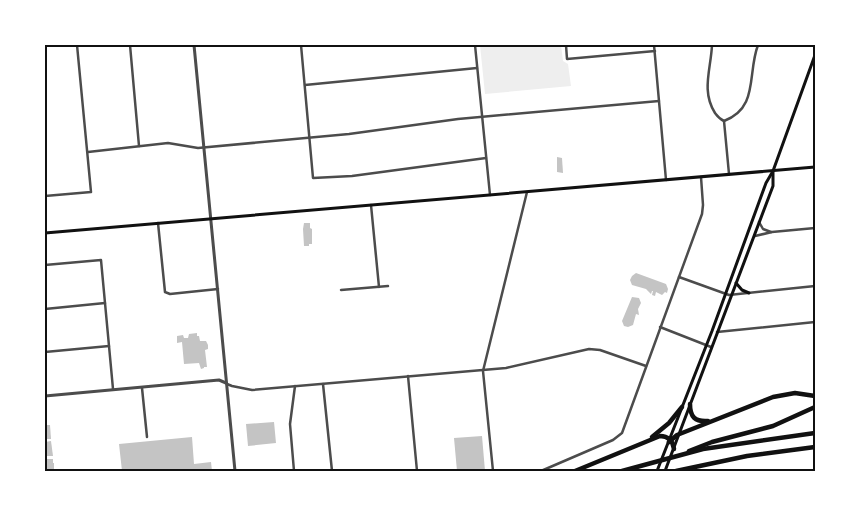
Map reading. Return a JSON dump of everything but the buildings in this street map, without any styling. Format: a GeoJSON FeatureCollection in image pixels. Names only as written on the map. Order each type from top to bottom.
{"type":"FeatureCollection","features":[{"type":"Feature","properties":{"kind":"highway"},"geometry":{"type":"LineString","coordinates":[[670,440],[679,434],[779,395],[799,393],[815,396]]}},
{"type":"Feature","properties":{"kind":"highway"},"geometry":{"type":"LineString","coordinates":[[690,404],[691,414],[696,420],[715,420]]}},
{"type":"Feature","properties":{"kind":"highway"},"geometry":{"type":"LineString","coordinates":[[640,445],[664,428],[682,407]]}},
{"type":"Feature","properties":{"kind":"highway"},"geometry":{"type":"LineString","coordinates":[[684,454],[706,444],[773,426],[815,408]]}},
{"type":"Feature","properties":{"kind":"highway"},"geometry":{"type":"LineString","coordinates":[[622,471],[718,447],[815,433]]}},
{"type":"Feature","properties":{"kind":"highway"},"geometry":{"type":"LineString","coordinates":[[575,471],[660,436],[670,440],[674,448]]}},
{"type":"Feature","properties":{"kind":"highway"},"geometry":{"type":"LineString","coordinates":[[678,470],[747,456],[815,448]]}},
{"type":"Feature","properties":{"kind":"main road"},"geometry":{"type":"LineString","coordinates":[[657,471],[815,56]]}},
{"type":"Feature","properties":{"kind":"main road"},"geometry":{"type":"LineString","coordinates":[[45,233],[815,167]]}},
{"type":"Feature","properties":{"kind":"main road"},"geometry":{"type":"LineString","coordinates":[[665,471],[773,186],[772,170]]}},
{"type":"Feature","properties":{"kind":"main road"},"geometry":{"type":"LineString","coordinates":[[736,282],[740,289],[748,294]]}},
{"type":"Feature","properties":{"kind":"street"},"geometry":{"type":"LineString","coordinates":[[45,196],[91,192],[78,45]]}},
{"type":"Feature","properties":{"kind":"street"},"geometry":{"type":"LineString","coordinates":[[130,45],[140,146]]}},
{"type":"Feature","properties":{"kind":"street"},"geometry":{"type":"LineString","coordinates":[[194,45],[235,471]]}},
{"type":"Feature","properties":{"kind":"street"},"geometry":{"type":"LineString","coordinates":[[301,45],[312,178],[352,176],[486,158]]}},
{"type":"Feature","properties":{"kind":"street"},"geometry":{"type":"LineString","coordinates":[[475,45],[490,194]]}},
{"type":"Feature","properties":{"kind":"street"},"geometry":{"type":"LineString","coordinates":[[566,45],[567,59],[655,51]]}},
{"type":"Feature","properties":{"kind":"street"},"geometry":{"type":"LineString","coordinates":[[654,45],[666,180]]}},
{"type":"Feature","properties":{"kind":"street"},"geometry":{"type":"LineString","coordinates":[[712,45],[707,94],[710,105],[718,118],[724,120],[738,113],[747,102],[753,58],[758,45]]}},
{"type":"Feature","properties":{"kind":"street"},"geometry":{"type":"LineString","coordinates":[[305,85],[477,68]]}},
{"type":"Feature","properties":{"kind":"street"},"geometry":{"type":"LineString","coordinates":[[88,152],[168,143],[193,148],[349,134],[482,116],[659,101]]}},
{"type":"Feature","properties":{"kind":"street"},"geometry":{"type":"LineString","coordinates":[[724,120],[729,174]]}},
{"type":"Feature","properties":{"kind":"street"},"geometry":{"type":"LineString","coordinates":[[541,471],[620,436],[703,210],[701,177]]}},
{"type":"Feature","properties":{"kind":"street"},"geometry":{"type":"LineString","coordinates":[[492,471],[484,370],[527,192]]}},
{"type":"Feature","properties":{"kind":"street"},"geometry":{"type":"LineString","coordinates":[[371,205],[378,287]]}},
{"type":"Feature","properties":{"kind":"street"},"geometry":{"type":"LineString","coordinates":[[759,222],[763,229],[772,232]]}},
{"type":"Feature","properties":{"kind":"street"},"geometry":{"type":"LineString","coordinates":[[158,223],[165,292],[170,294],[218,289]]}},
{"type":"Feature","properties":{"kind":"street"},"geometry":{"type":"LineString","coordinates":[[753,237],[772,232],[815,228]]}},
{"type":"Feature","properties":{"kind":"street"},"geometry":{"type":"LineString","coordinates":[[45,265],[101,260],[114,390]]}},
{"type":"Feature","properties":{"kind":"street"},"geometry":{"type":"LineString","coordinates":[[678,277],[731,295],[815,286]]}},
{"type":"Feature","properties":{"kind":"street"},"geometry":{"type":"LineString","coordinates":[[341,290],[388,286]]}},
{"type":"Feature","properties":{"kind":"street"},"geometry":{"type":"LineString","coordinates":[[45,308],[105,303]]}},
{"type":"Feature","properties":{"kind":"street"},"geometry":{"type":"LineString","coordinates":[[717,332],[815,322]]}},
{"type":"Feature","properties":{"kind":"street"},"geometry":{"type":"LineString","coordinates":[[660,328],[711,347]]}},
{"type":"Feature","properties":{"kind":"street"},"geometry":{"type":"LineString","coordinates":[[45,352],[109,346]]}},
{"type":"Feature","properties":{"kind":"street"},"geometry":{"type":"LineString","coordinates":[[45,396],[219,380],[248,390],[323,384],[506,368],[589,349],[600,350],[646,366]]}},
{"type":"Feature","properties":{"kind":"street"},"geometry":{"type":"LineString","coordinates":[[408,376],[417,471]]}},
{"type":"Feature","properties":{"kind":"street"},"geometry":{"type":"LineString","coordinates":[[323,384],[332,471]]}},
{"type":"Feature","properties":{"kind":"street"},"geometry":{"type":"LineString","coordinates":[[294,471],[290,424],[295,386]]}},
{"type":"Feature","properties":{"kind":"street"},"geometry":{"type":"LineString","coordinates":[[142,388],[147,437]]}},
{"type":"Feature","properties":{"kind":"street"},"geometry":{"type":"LineString","coordinates":[[810,471],[815,470]]}},
{"type":"Feature","properties":{"kind":"shaded area"},"geometry":{"type":"Polygon","coordinates":[[[480,45],[561,45],[563,61],[568,64],[571,86],[485,94],[480,45]]]}}]}
